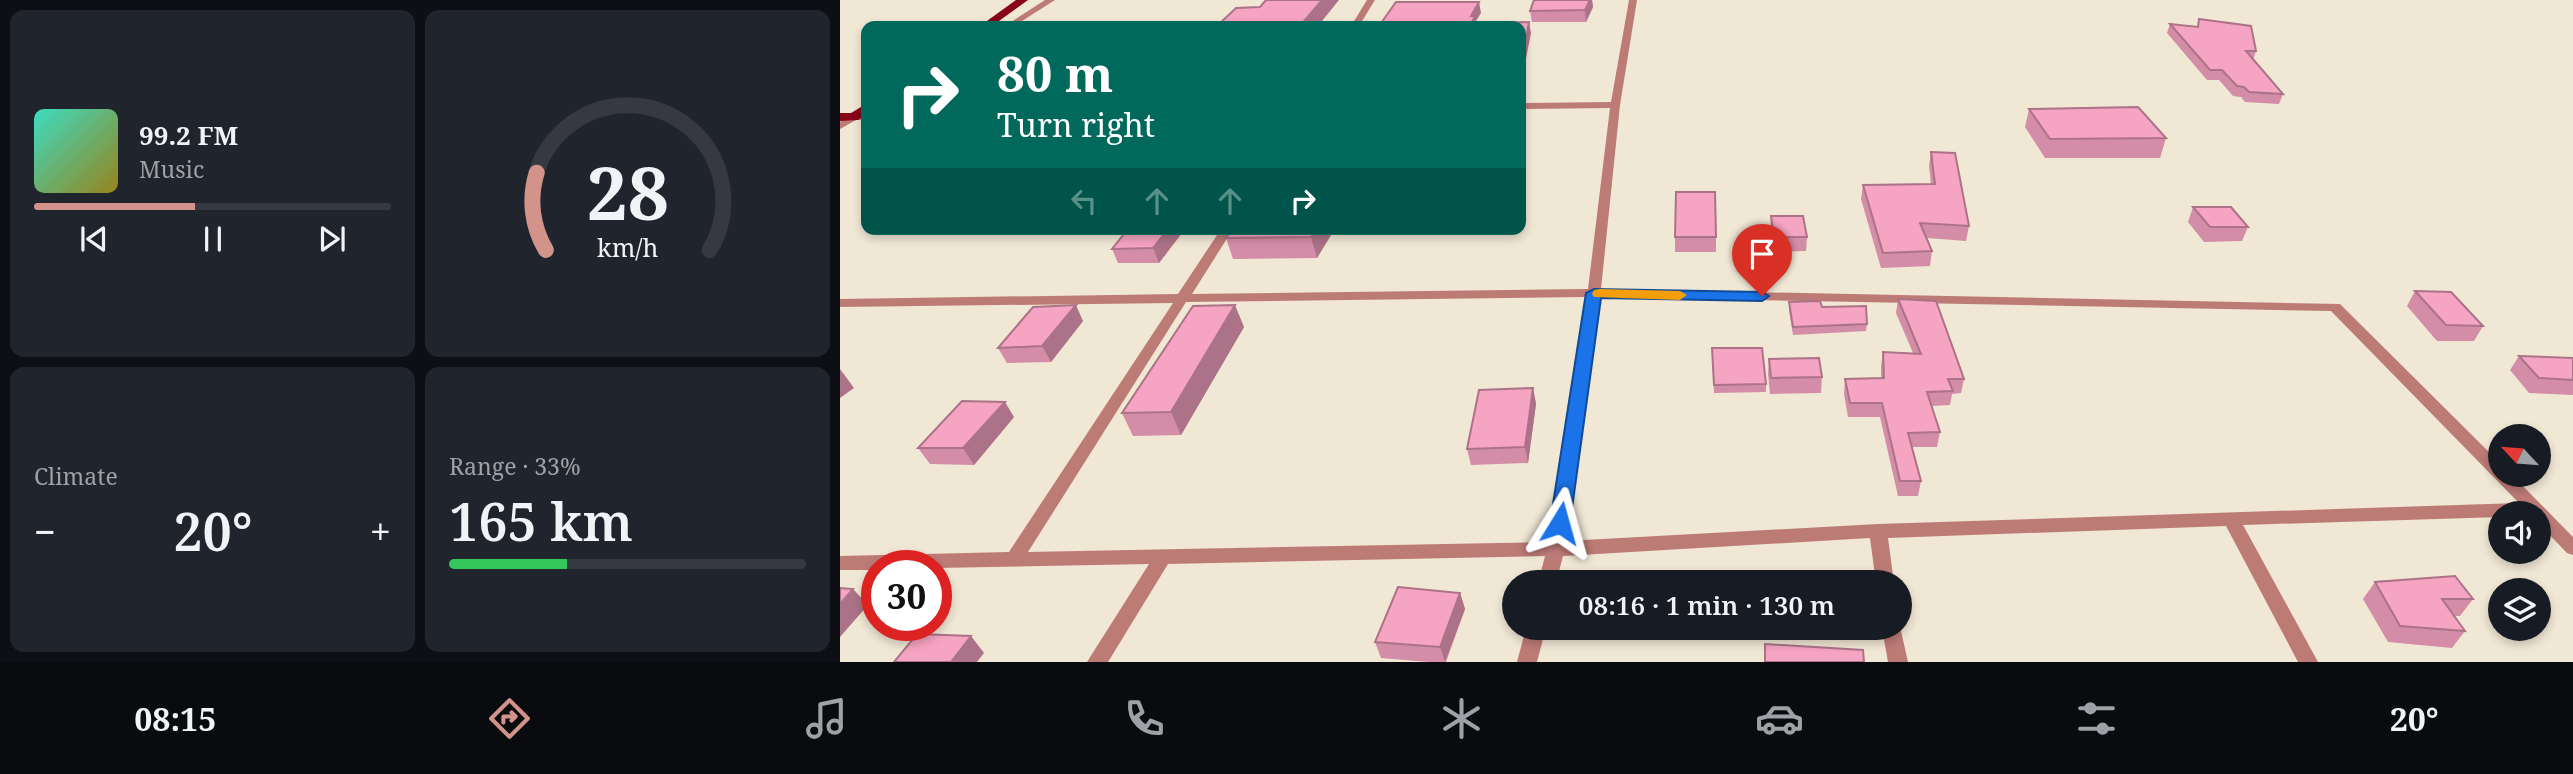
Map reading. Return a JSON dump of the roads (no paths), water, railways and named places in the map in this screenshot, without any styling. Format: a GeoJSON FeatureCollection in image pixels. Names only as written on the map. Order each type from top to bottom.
{"type":"FeatureCollection","features":[{"type":"Feature","properties":{"kind":"main road"},"geometry":{"type":"LineString","coordinates":[[992,21],[1023,0]]}},
{"type":"Feature","properties":{"kind":"main road"},"geometry":{"type":"LineString","coordinates":[[840,117],[860,117]]}},
{"type":"Feature","properties":{"kind":"street"},"geometry":{"type":"LineString","coordinates":[[1017,21],[1051,0]]}},
{"type":"Feature","properties":{"kind":"street"},"geometry":{"type":"LineString","coordinates":[[1357,21],[1371,0]]}},
{"type":"Feature","properties":{"kind":"street"},"geometry":{"type":"LineString","coordinates":[[1550,570],[1556,549],[1594,293],[1615,105],[1633,0]]}},
{"type":"Feature","properties":{"kind":"street"},"geometry":{"type":"LineString","coordinates":[[1526,106],[1615,105]]}},
{"type":"Feature","properties":{"kind":"street"},"geometry":{"type":"LineString","coordinates":[[840,126],[860,117]]}},
{"type":"Feature","properties":{"kind":"street"},"geometry":{"type":"LineString","coordinates":[[1014,559],[1223,235]]}},
{"type":"Feature","properties":{"kind":"street"},"geometry":{"type":"LineString","coordinates":[[840,303],[1594,293],[2335,307],[2528,501]]}},
{"type":"Feature","properties":{"kind":"street"},"geometry":{"type":"LineString","coordinates":[[840,563],[1556,549],[1878,531],[2488,512]]}},
{"type":"Feature","properties":{"kind":"street"},"geometry":{"type":"LineString","coordinates":[[2231,519],[2308,662]]}},
{"type":"Feature","properties":{"kind":"street"},"geometry":{"type":"LineString","coordinates":[[2551,525],[2573,548]]}},
{"type":"Feature","properties":{"kind":"street"},"geometry":{"type":"LineString","coordinates":[[1878,531],[1883,570]]}},
{"type":"Feature","properties":{"kind":"street"},"geometry":{"type":"LineString","coordinates":[[1097,662],[1163,557]]}},
{"type":"Feature","properties":{"kind":"street"},"geometry":{"type":"LineString","coordinates":[[1527,662],[1533,640]]}},
{"type":"Feature","properties":{"kind":"street"},"geometry":{"type":"LineString","coordinates":[[1894,640],[1898,662]]}}]}
